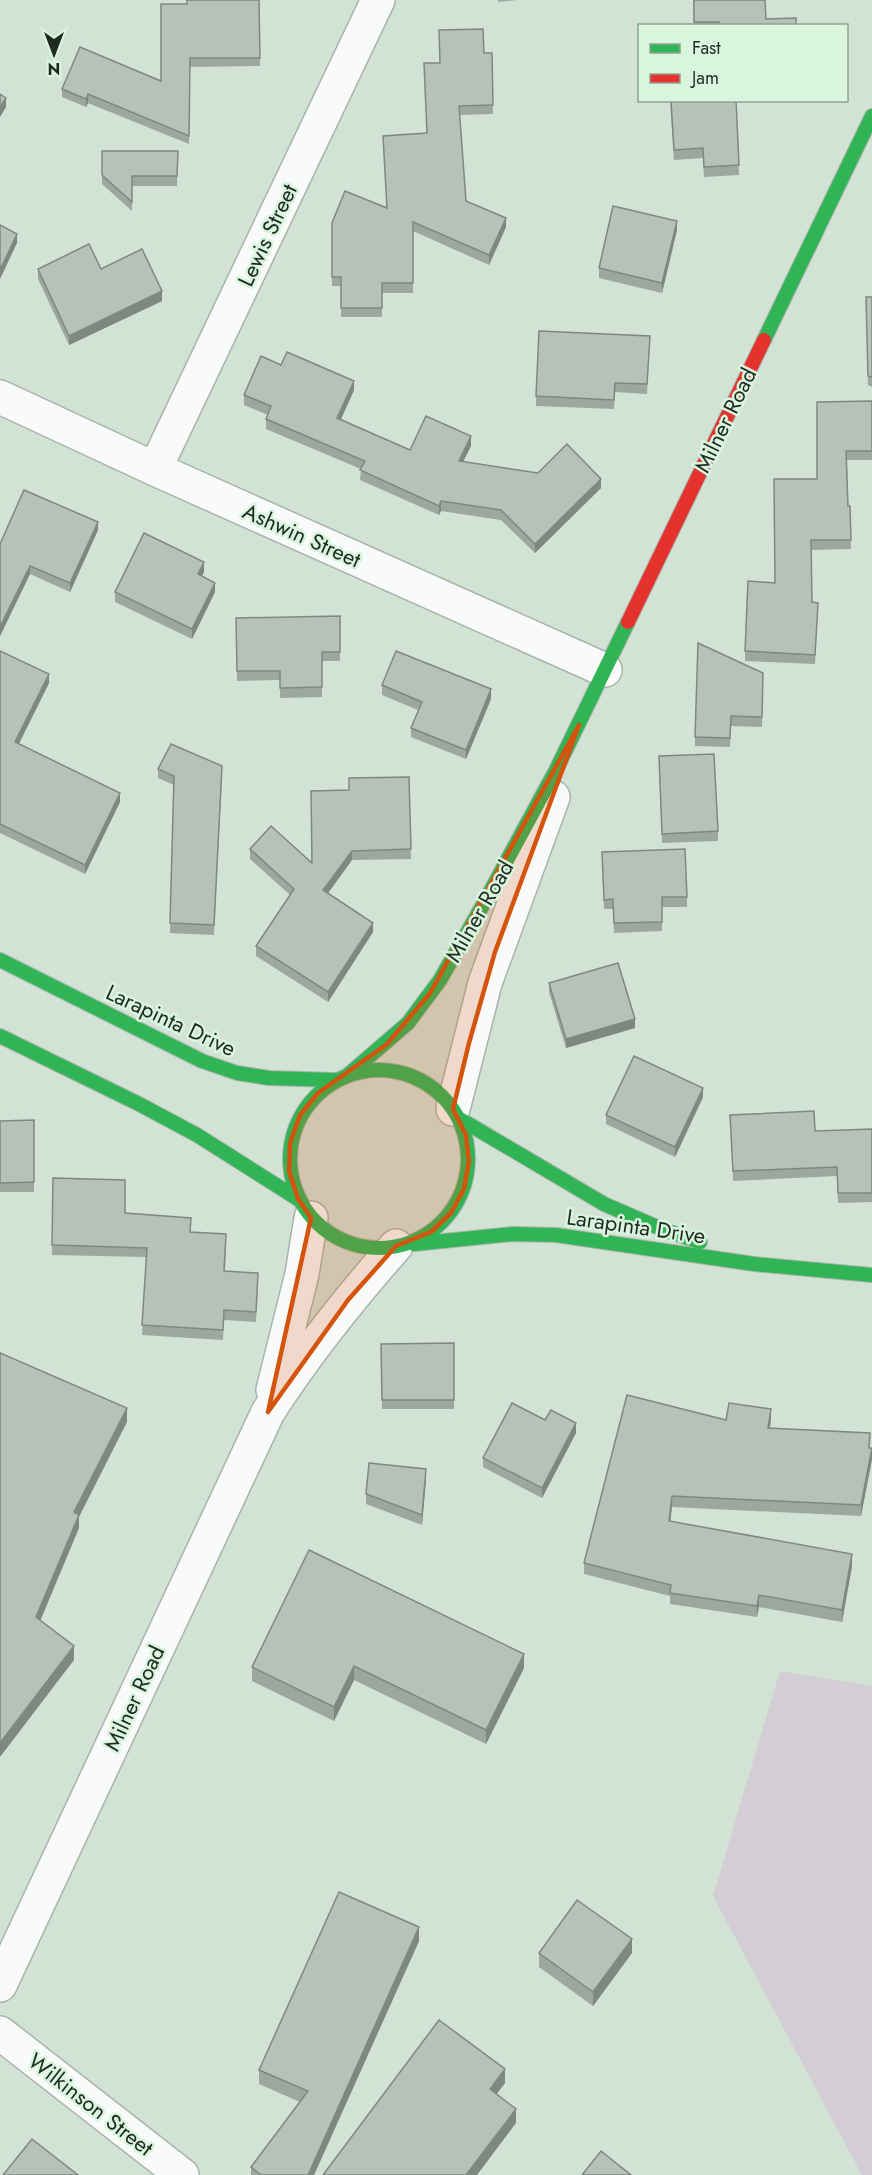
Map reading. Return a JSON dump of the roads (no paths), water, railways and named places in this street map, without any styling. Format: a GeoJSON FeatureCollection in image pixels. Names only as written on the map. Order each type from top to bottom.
{"type":"FeatureCollection","features":[{"type":"Feature","properties":{"kind":"main road","name":"Milner Road"},"geometry":{"type":"LineString","coordinates":[[349,1074],[387,1044],[409,1022],[458,950],[579,725],[872,116]]}},
{"type":"Feature","properties":{"kind":"main road","name":"Larapinta Drive"},"geometry":{"type":"LineString","coordinates":[[0,960],[202,1060],[237,1073],[269,1078],[335,1080]]}},
{"type":"Feature","properties":{"kind":"main road"},"geometry":{"type":"LineString","coordinates":[[0,1036],[197,1135],[304,1209],[328,1233],[349,1244],[377,1249],[401,1245],[431,1232],[451,1214],[464,1189],[469,1162],[466,1135],[457,1114],[436,1090],[412,1076],[385,1070],[363,1071],[335,1080],[318,1093],[300,1115],[290,1143],[290,1171],[304,1209]]}},
{"type":"Feature","properties":{"kind":"main road","name":"Larapinta Drive"},"geometry":{"type":"LineString","coordinates":[[457,1114],[604,1204],[664,1230],[725,1250],[866,1274]]}},
{"type":"Feature","properties":{"kind":"main road","name":"Larapinta Drive"},"geometry":{"type":"LineString","coordinates":[[401,1245],[513,1234],[556,1235],[754,1264],[866,1274]]}},
{"type":"Feature","properties":{"kind":"street","name":"Lewis Street"},"geometry":{"type":"LineString","coordinates":[[155,469],[378,0]]}},
{"type":"Feature","properties":{"kind":"street","name":"Ashwin Street"},"geometry":{"type":"LineString","coordinates":[[0,397],[155,469],[605,670]]}},
{"type":"Feature","properties":{"kind":"street","name":"Milner Road"},"geometry":{"type":"LineString","coordinates":[[457,1114],[469,1043],[495,952],[579,725]]}},
{"type":"Feature","properties":{"kind":"street","name":"Milner Road"},"geometry":{"type":"LineString","coordinates":[[268,1412],[302,1274],[304,1209]]}},
{"type":"Feature","properties":{"kind":"street","name":"Milner Road"},"geometry":{"type":"LineString","coordinates":[[0,1984],[268,1412],[348,1300],[401,1245]]}},
{"type":"Feature","properties":{"kind":"street","name":"Wilkinson Street"},"geometry":{"type":"LineString","coordinates":[[0,2033],[182,2175]]}}]}
